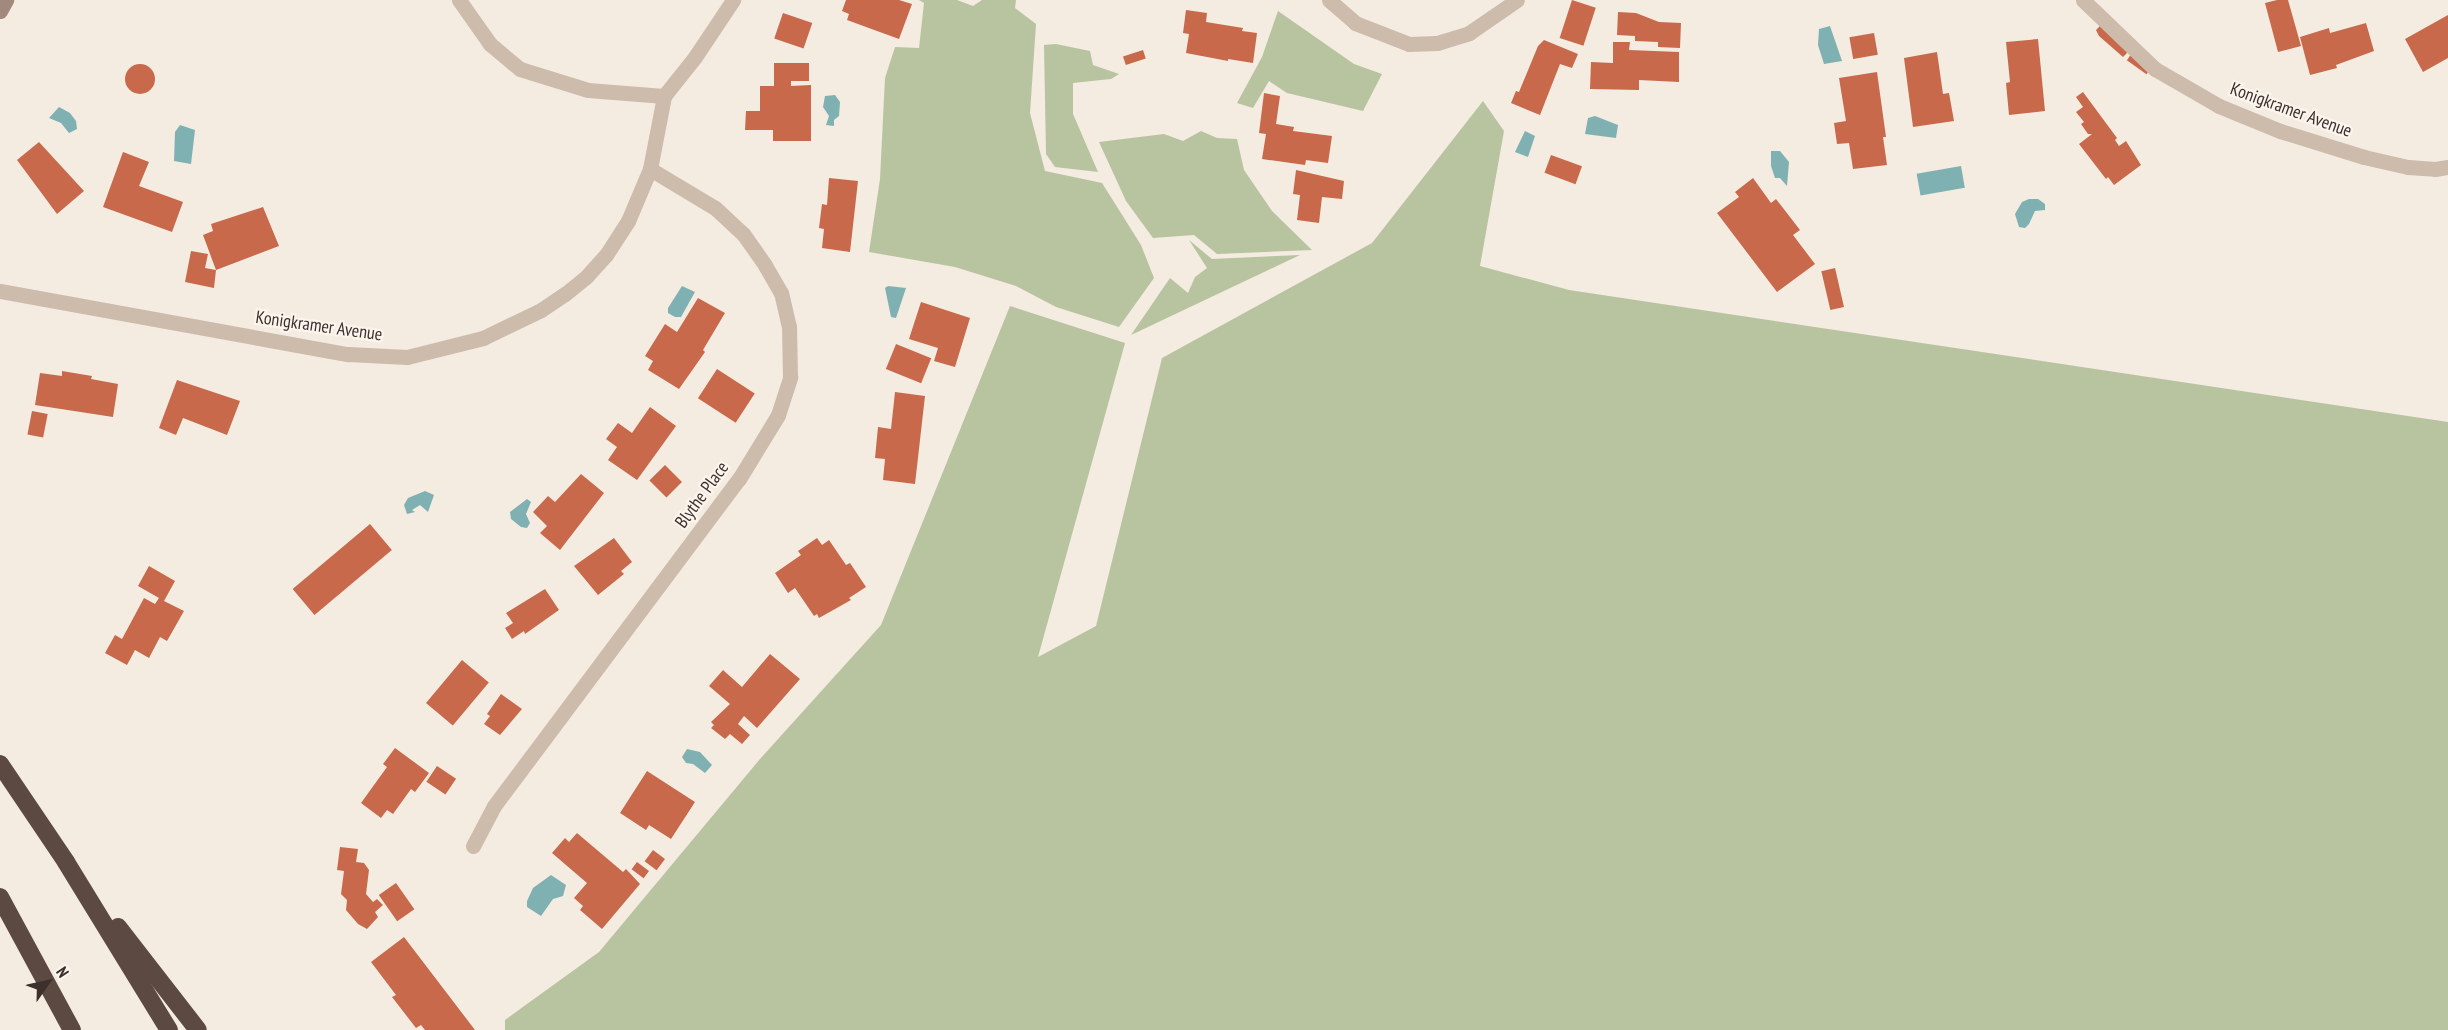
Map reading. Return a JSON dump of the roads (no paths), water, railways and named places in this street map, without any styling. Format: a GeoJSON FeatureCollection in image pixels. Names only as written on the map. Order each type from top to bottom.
{"type":"FeatureCollection","features":[{"type":"Feature","properties":{"kind":"highway"},"geometry":{"type":"LineString","coordinates":[[0,764],[66,862],[170,1030]]}},
{"type":"Feature","properties":{"kind":"highway"},"geometry":{"type":"LineString","coordinates":[[66,862],[198,1030]]}},
{"type":"Feature","properties":{"kind":"highway"},"geometry":{"type":"LineString","coordinates":[[0,897],[72,1030]]}},
{"type":"Feature","properties":{"kind":"street"},"geometry":{"type":"LineString","coordinates":[[0,11],[6,0]]}},
{"type":"Feature","properties":{"kind":"street"},"geometry":{"type":"LineString","coordinates":[[459,0],[490,44],[520,69],[553,82],[588,90],[664,96]]}},
{"type":"Feature","properties":{"kind":"street","name":"Konigkramer Avenue"},"geometry":{"type":"LineString","coordinates":[[0,291],[348,354],[407,357],[483,338],[541,310],[565,294],[586,277],[606,255],[628,221],[650,170],[664,96],[695,57],[733,0]]}},
{"type":"Feature","properties":{"kind":"street"},"geometry":{"type":"LineString","coordinates":[[1329,0],[1355,23],[1408,44],[1437,43],[1469,33],[1517,0]]}},
{"type":"Feature","properties":{"kind":"street","name":"Konigkramer Avenue"},"geometry":{"type":"LineString","coordinates":[[2083,0],[2155,69],[2218,106],[2280,131],[2364,157],[2408,167],[2435,169],[2448,167]]}},
{"type":"Feature","properties":{"kind":"street","name":"Blythe Place"},"geometry":{"type":"LineString","coordinates":[[473,846],[494,806],[739,479],[778,416],[790,377],[789,327],[781,293],[765,265],[743,234],[715,208],[650,170]]}},
{"type":"Feature","properties":{"kind":"water"},"geometry":{"type":"Polygon","coordinates":[[[1830,26],[1842,61],[1824,64],[1818,45],[1819,29],[1830,26]]]}},
{"type":"Feature","properties":{"kind":"water"},"geometry":{"type":"Polygon","coordinates":[[[835,95],[840,102],[839,116],[834,120],[834,126],[826,125],[829,116],[823,107],[825,96],[835,95]]]}},
{"type":"Feature","properties":{"kind":"water"},"geometry":{"type":"Polygon","coordinates":[[[59,107],[70,113],[76,121],[77,129],[69,133],[61,123],[49,118],[59,107]]]}},
{"type":"Feature","properties":{"kind":"water"},"geometry":{"type":"Polygon","coordinates":[[[1595,116],[1618,125],[1616,138],[1585,134],[1588,118],[1595,116]]]}},
{"type":"Feature","properties":{"kind":"water"},"geometry":{"type":"Polygon","coordinates":[[[180,125],[195,130],[191,164],[174,161],[175,132],[180,125]]]}},
{"type":"Feature","properties":{"kind":"water"},"geometry":{"type":"Polygon","coordinates":[[[1525,131],[1535,136],[1528,157],[1515,152],[1525,131]]]}},
{"type":"Feature","properties":{"kind":"water"},"geometry":{"type":"Polygon","coordinates":[[[1771,151],[1780,151],[1789,162],[1787,186],[1780,178],[1775,178],[1771,166],[1771,151]]]}},
{"type":"Feature","properties":{"kind":"water"},"geometry":{"type":"Polygon","coordinates":[[[1961,166],[1965,188],[1921,195],[1917,174],[1961,166]]]}},
{"type":"Feature","properties":{"kind":"water"},"geometry":{"type":"Polygon","coordinates":[[[2038,199],[2045,204],[2045,210],[2035,211],[2025,228],[2019,227],[2015,214],[2022,202],[2038,199]]]}},
{"type":"Feature","properties":{"kind":"water"},"geometry":{"type":"Polygon","coordinates":[[[682,286],[695,292],[681,317],[675,317],[668,313],[668,308],[682,286]]]}},
{"type":"Feature","properties":{"kind":"water"},"geometry":{"type":"Polygon","coordinates":[[[888,286],[906,288],[896,318],[891,317],[885,288],[888,286]]]}},
{"type":"Feature","properties":{"kind":"water"},"geometry":{"type":"Polygon","coordinates":[[[425,491],[434,495],[428,512],[420,505],[412,510],[415,512],[407,514],[404,505],[408,498],[425,491]]]}},
{"type":"Feature","properties":{"kind":"water"},"geometry":{"type":"Polygon","coordinates":[[[527,499],[531,502],[526,514],[530,523],[527,528],[521,527],[511,519],[510,512],[527,499]]]}},
{"type":"Feature","properties":{"kind":"water"},"geometry":{"type":"Polygon","coordinates":[[[687,749],[700,752],[712,765],[705,773],[693,764],[686,763],[682,757],[687,749]]]}},
{"type":"Feature","properties":{"kind":"water"},"geometry":{"type":"Polygon","coordinates":[[[551,875],[566,885],[563,896],[553,899],[541,916],[527,907],[527,901],[533,888],[551,875]]]}}]}
